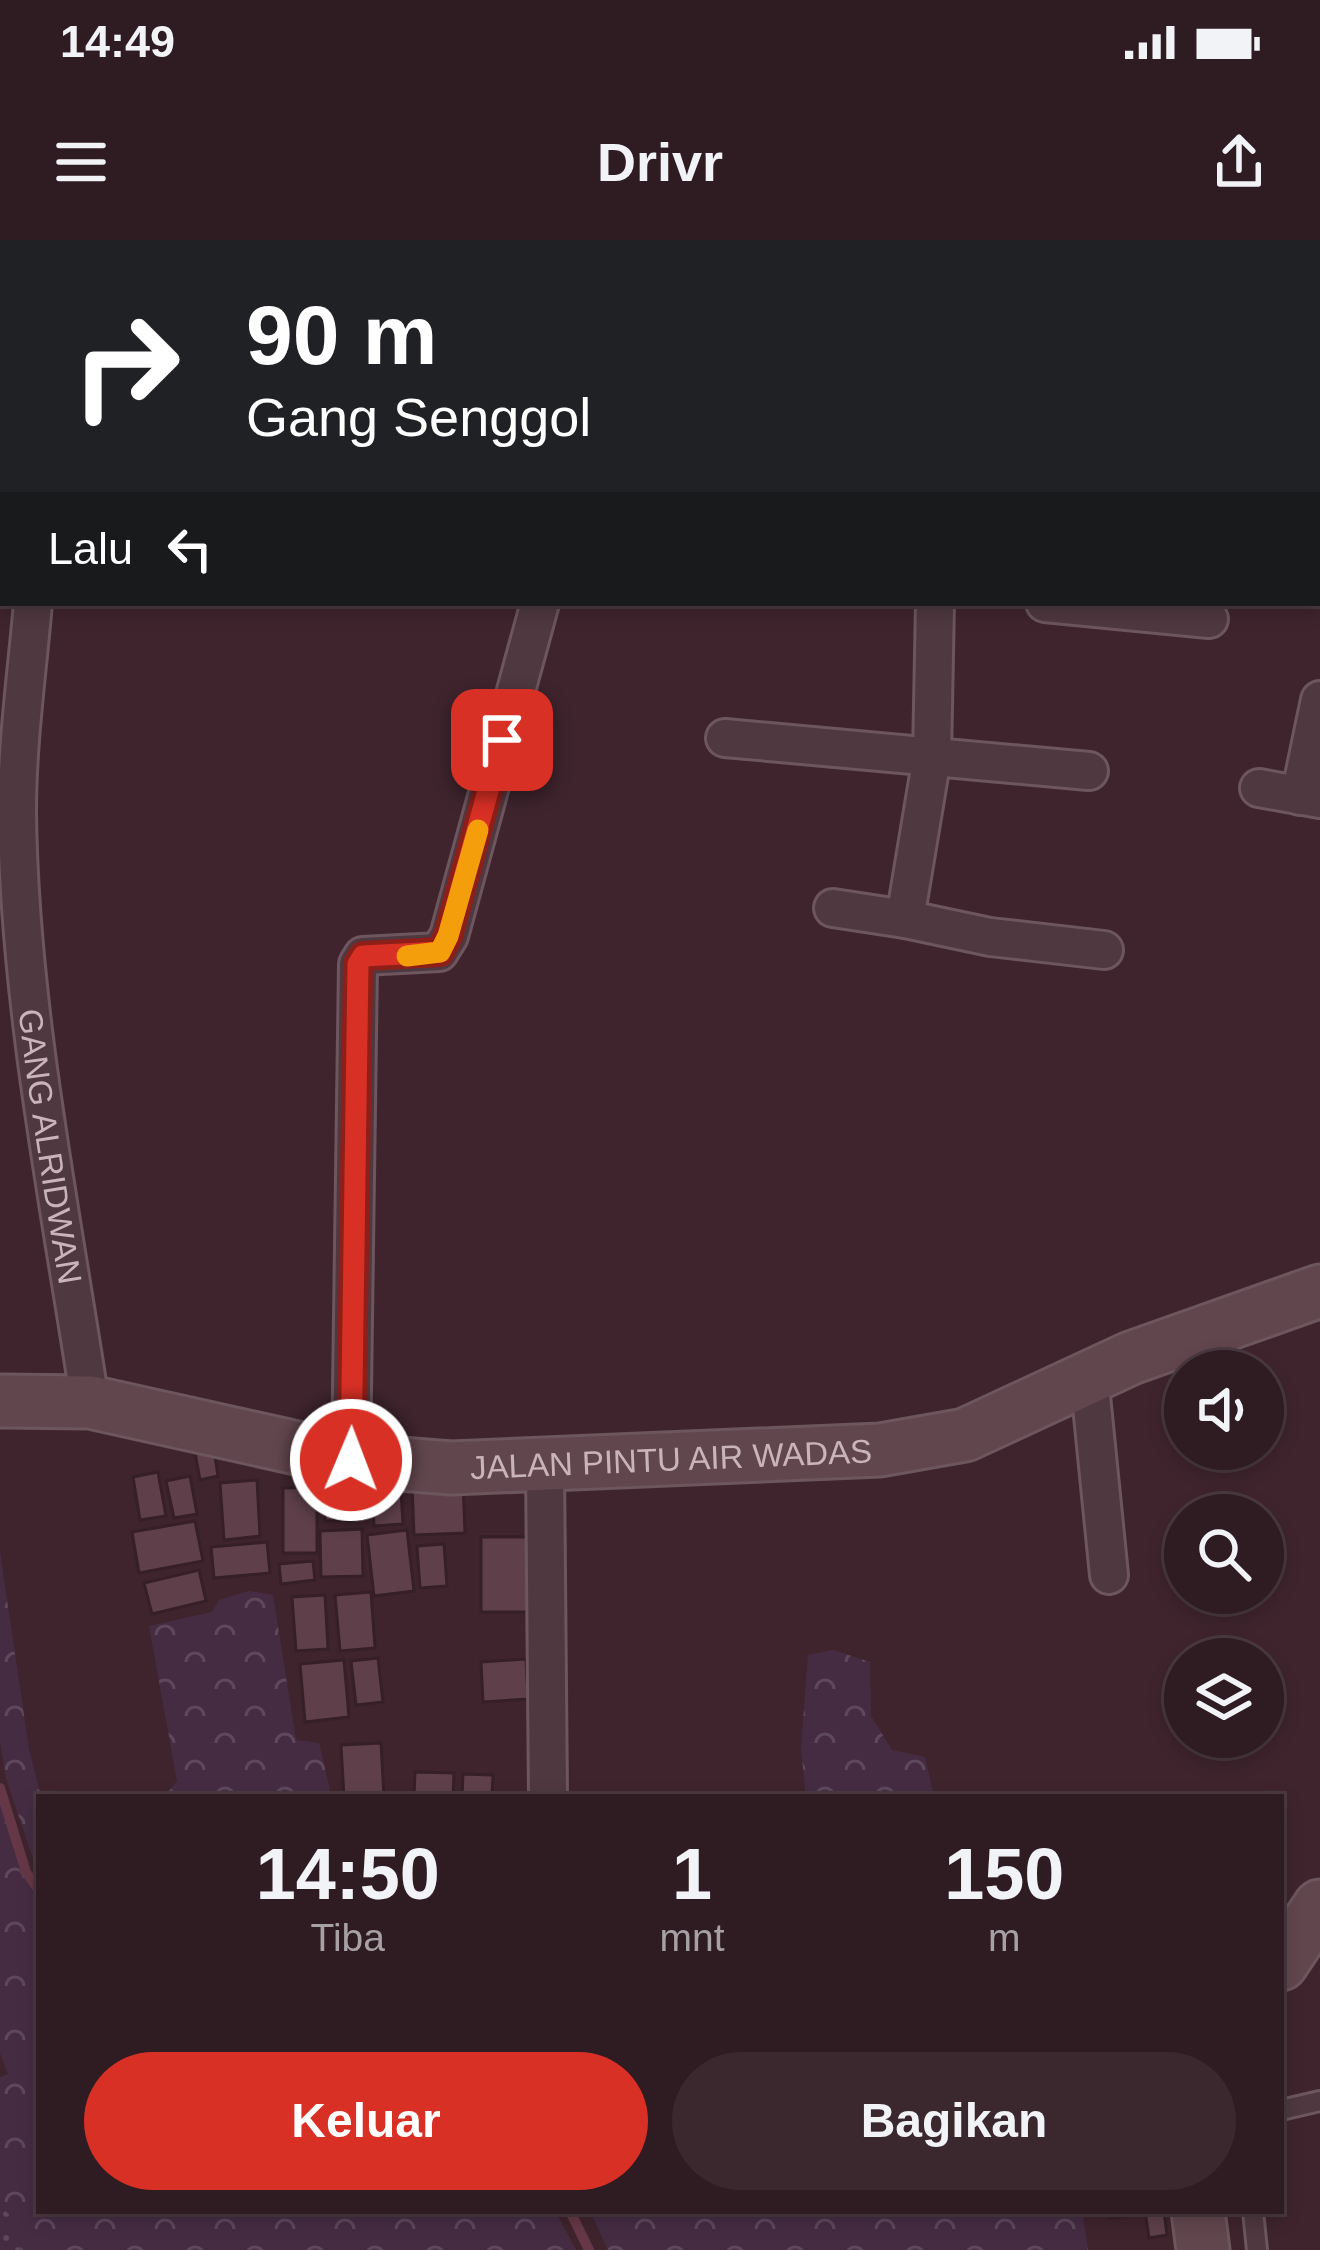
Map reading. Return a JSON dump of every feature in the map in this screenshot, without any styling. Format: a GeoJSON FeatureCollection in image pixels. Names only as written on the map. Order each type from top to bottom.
{"type":"FeatureCollection","features":[{"type":"Feature","properties":{"kind":"main road","name":"JALAN PINTU AIR WADAS"},"geometry":{"type":"LineString","coordinates":[[0,1401],[90,1402],[351,1460],[451,1468],[921,1445],[965,1435],[1089,1376],[1320,1291]]}},
{"type":"Feature","properties":{"kind":"main road"},"geometry":{"type":"LineString","coordinates":[[1284,1960],[1320,1906]]}},
{"type":"Feature","properties":{"kind":"main road"},"geometry":{"type":"LineString","coordinates":[[1198,2214],[1203,2250]]}},
{"type":"Feature","properties":{"kind":"street","name":"GANG ALRIDWAN"},"geometry":{"type":"LineString","coordinates":[[33,606],[17,750],[22,916],[90,1402]]}},
{"type":"Feature","properties":{"kind":"street"},"geometry":{"type":"LineString","coordinates":[[351,1460],[358,964],[363,956],[440,952],[539,606]]}},
{"type":"Feature","properties":{"kind":"street"},"geometry":{"type":"LineString","coordinates":[[905,919],[932,757],[935,606]]}},
{"type":"Feature","properties":{"kind":"street"},"geometry":{"type":"LineString","coordinates":[[1074,606],[1209,620]]}},
{"type":"Feature","properties":{"kind":"street"},"geometry":{"type":"LineString","coordinates":[[1259,788],[1310,797],[1320,700]]}},
{"type":"Feature","properties":{"kind":"street"},"geometry":{"type":"LineString","coordinates":[[725,738],[1089,771]]}},
{"type":"Feature","properties":{"kind":"street"},"geometry":{"type":"LineString","coordinates":[[833,908],[990,937],[1104,950]]}},
{"type":"Feature","properties":{"kind":"street"},"geometry":{"type":"LineString","coordinates":[[1089,1376],[1109,1575]]}},
{"type":"Feature","properties":{"kind":"street"},"geometry":{"type":"LineString","coordinates":[[545,1465],[548,1794]]}},
{"type":"Feature","properties":{"kind":"lane"},"geometry":{"type":"LineString","coordinates":[[1284,2109],[1320,2101]]}},
{"type":"Feature","properties":{"kind":"lane"},"geometry":{"type":"LineString","coordinates":[[1253,2214],[1257,2250]]}},
{"type":"Feature","properties":{"kind":"green space"},"geometry":{"type":"Polygon","coordinates":[[[0,1552],[29,1749],[40,1794],[36,1794],[36,1868],[6,1778],[0,1740],[0,1552]]]}},
{"type":"Feature","properties":{"kind":"green space"},"geometry":{"type":"Polygon","coordinates":[[[249,1591],[273,1595],[296,1740],[319,1743],[330,1790],[324,1794],[166,1794],[177,1781],[149,1626],[212,1612],[219,1600],[249,1591]]]}},
{"type":"Feature","properties":{"kind":"green space"},"geometry":{"type":"Polygon","coordinates":[[[833,1650],[870,1662],[871,1716],[892,1750],[925,1757],[933,1794],[806,1794],[801,1749],[808,1655],[833,1650]]]}},
{"type":"Feature","properties":{"kind":"green space"},"geometry":{"type":"Polygon","coordinates":[[[0,1804],[20,1871],[36,1897],[36,2214],[557,2214],[576,2250],[21,2250],[12,2216],[0,2207],[0,2077],[8,2074],[0,2053],[0,1804]]]}},
{"type":"Feature","properties":{"kind":"green space"},"geometry":{"type":"Polygon","coordinates":[[[0,2207],[12,2216],[21,2250],[0,2250],[0,2207]]]}},
{"type":"Feature","properties":{"kind":"green space"},"geometry":{"type":"Polygon","coordinates":[[[591,2214],[1082,2214],[1088,2250],[608,2250],[591,2214]]]}},
{"type":"Feature","properties":{"kind":"building"},"geometry":{"type":"Polygon","coordinates":[[[214,1450],[218,1476],[200,1480],[195,1453],[214,1450]]]}},
{"type":"Feature","properties":{"kind":"building"},"geometry":{"type":"Polygon","coordinates":[[[158,1472],[166,1516],[140,1520],[133,1477],[158,1472]]]}},
{"type":"Feature","properties":{"kind":"building"},"geometry":{"type":"Polygon","coordinates":[[[190,1476],[197,1514],[174,1518],[166,1481],[190,1476]]]}},
{"type":"Feature","properties":{"kind":"building"},"geometry":{"type":"Polygon","coordinates":[[[257,1480],[260,1536],[224,1540],[220,1483],[257,1480]]]}},
{"type":"Feature","properties":{"kind":"building"},"geometry":{"type":"Polygon","coordinates":[[[463,1482],[465,1533],[414,1535],[412,1484],[463,1482]]]}},
{"type":"Feature","properties":{"kind":"building"},"geometry":{"type":"Polygon","coordinates":[[[317,1487],[317,1553],[283,1553],[283,1488],[317,1487]]]}},
{"type":"Feature","properties":{"kind":"building"},"geometry":{"type":"Polygon","coordinates":[[[358,1488],[359,1520],[325,1521],[324,1489],[358,1488]]]}},
{"type":"Feature","properties":{"kind":"building"},"geometry":{"type":"Polygon","coordinates":[[[401,1489],[403,1524],[374,1526],[372,1490],[401,1489]]]}},
{"type":"Feature","properties":{"kind":"building"},"geometry":{"type":"Polygon","coordinates":[[[195,1521],[203,1561],[139,1573],[132,1532],[195,1521]]]}},
{"type":"Feature","properties":{"kind":"building"},"geometry":{"type":"Polygon","coordinates":[[[362,1529],[363,1576],[321,1577],[320,1531],[362,1529]]]}},
{"type":"Feature","properties":{"kind":"building"},"geometry":{"type":"Polygon","coordinates":[[[407,1530],[414,1591],[374,1596],[367,1535],[407,1530]]]}},
{"type":"Feature","properties":{"kind":"building"},"geometry":{"type":"Polygon","coordinates":[[[481,1537],[534,1537],[533,1612],[481,1612],[481,1537]]]}},
{"type":"Feature","properties":{"kind":"building"},"geometry":{"type":"Polygon","coordinates":[[[267,1542],[270,1573],[214,1578],[211,1547],[267,1542]]]}},
{"type":"Feature","properties":{"kind":"building"},"geometry":{"type":"Polygon","coordinates":[[[444,1544],[447,1586],[420,1588],[417,1546],[444,1544]]]}},
{"type":"Feature","properties":{"kind":"building"},"geometry":{"type":"Polygon","coordinates":[[[313,1561],[315,1580],[281,1584],[279,1564],[313,1561]]]}},
{"type":"Feature","properties":{"kind":"building"},"geometry":{"type":"Polygon","coordinates":[[[199,1570],[206,1601],[152,1614],[144,1583],[199,1570]]]}},
{"type":"Feature","properties":{"kind":"building"},"geometry":{"type":"Polygon","coordinates":[[[371,1592],[375,1648],[340,1651],[335,1595],[371,1592]]]}},
{"type":"Feature","properties":{"kind":"building"},"geometry":{"type":"Polygon","coordinates":[[[325,1595],[328,1649],[296,1651],[292,1597],[325,1595]]]}},
{"type":"Feature","properties":{"kind":"building"},"geometry":{"type":"Polygon","coordinates":[[[378,1658],[383,1702],[356,1705],[351,1661],[378,1658]]]}},
{"type":"Feature","properties":{"kind":"building"},"geometry":{"type":"Polygon","coordinates":[[[526,1659],[528,1699],[483,1702],[481,1662],[526,1659]]]}},
{"type":"Feature","properties":{"kind":"building"},"geometry":{"type":"Polygon","coordinates":[[[344,1660],[349,1717],[305,1722],[300,1664],[344,1660]]]}},
{"type":"Feature","properties":{"kind":"building"},"geometry":{"type":"Polygon","coordinates":[[[381,1743],[384,1794],[344,1794],[341,1745],[381,1743]]]}},
{"type":"Feature","properties":{"kind":"building"},"geometry":{"type":"Polygon","coordinates":[[[415,1772],[454,1773],[453,1794],[414,1794],[415,1772]]]}},
{"type":"Feature","properties":{"kind":"building"},"geometry":{"type":"Polygon","coordinates":[[[463,1774],[493,1775],[492,1794],[462,1794],[463,1774]]]}},
{"type":"Feature","properties":{"kind":"building"},"geometry":{"type":"Polygon","coordinates":[[[1145,2214],[1164,2214],[1167,2235],[1149,2238],[1145,2214]]]}},
{"type":"Feature","properties":{"kind":"waterway"},"geometry":{"type":"LineString","coordinates":[[0,1788],[26,1872],[36,1887]]}},
{"type":"Feature","properties":{"kind":"waterway"},"geometry":{"type":"LineString","coordinates":[[571,2214],[589,2250]]}},
{"type":"Feature","properties":{"kind":"slow traffic"},"geometry":{"type":"LineString","coordinates":[[407,956],[440,952],[478,830]]}},
{"type":"Feature","properties":{"kind":"route"},"geometry":{"type":"LineString","coordinates":[[351,1460],[358,964],[363,956],[440,952],[502,740]]}}]}
